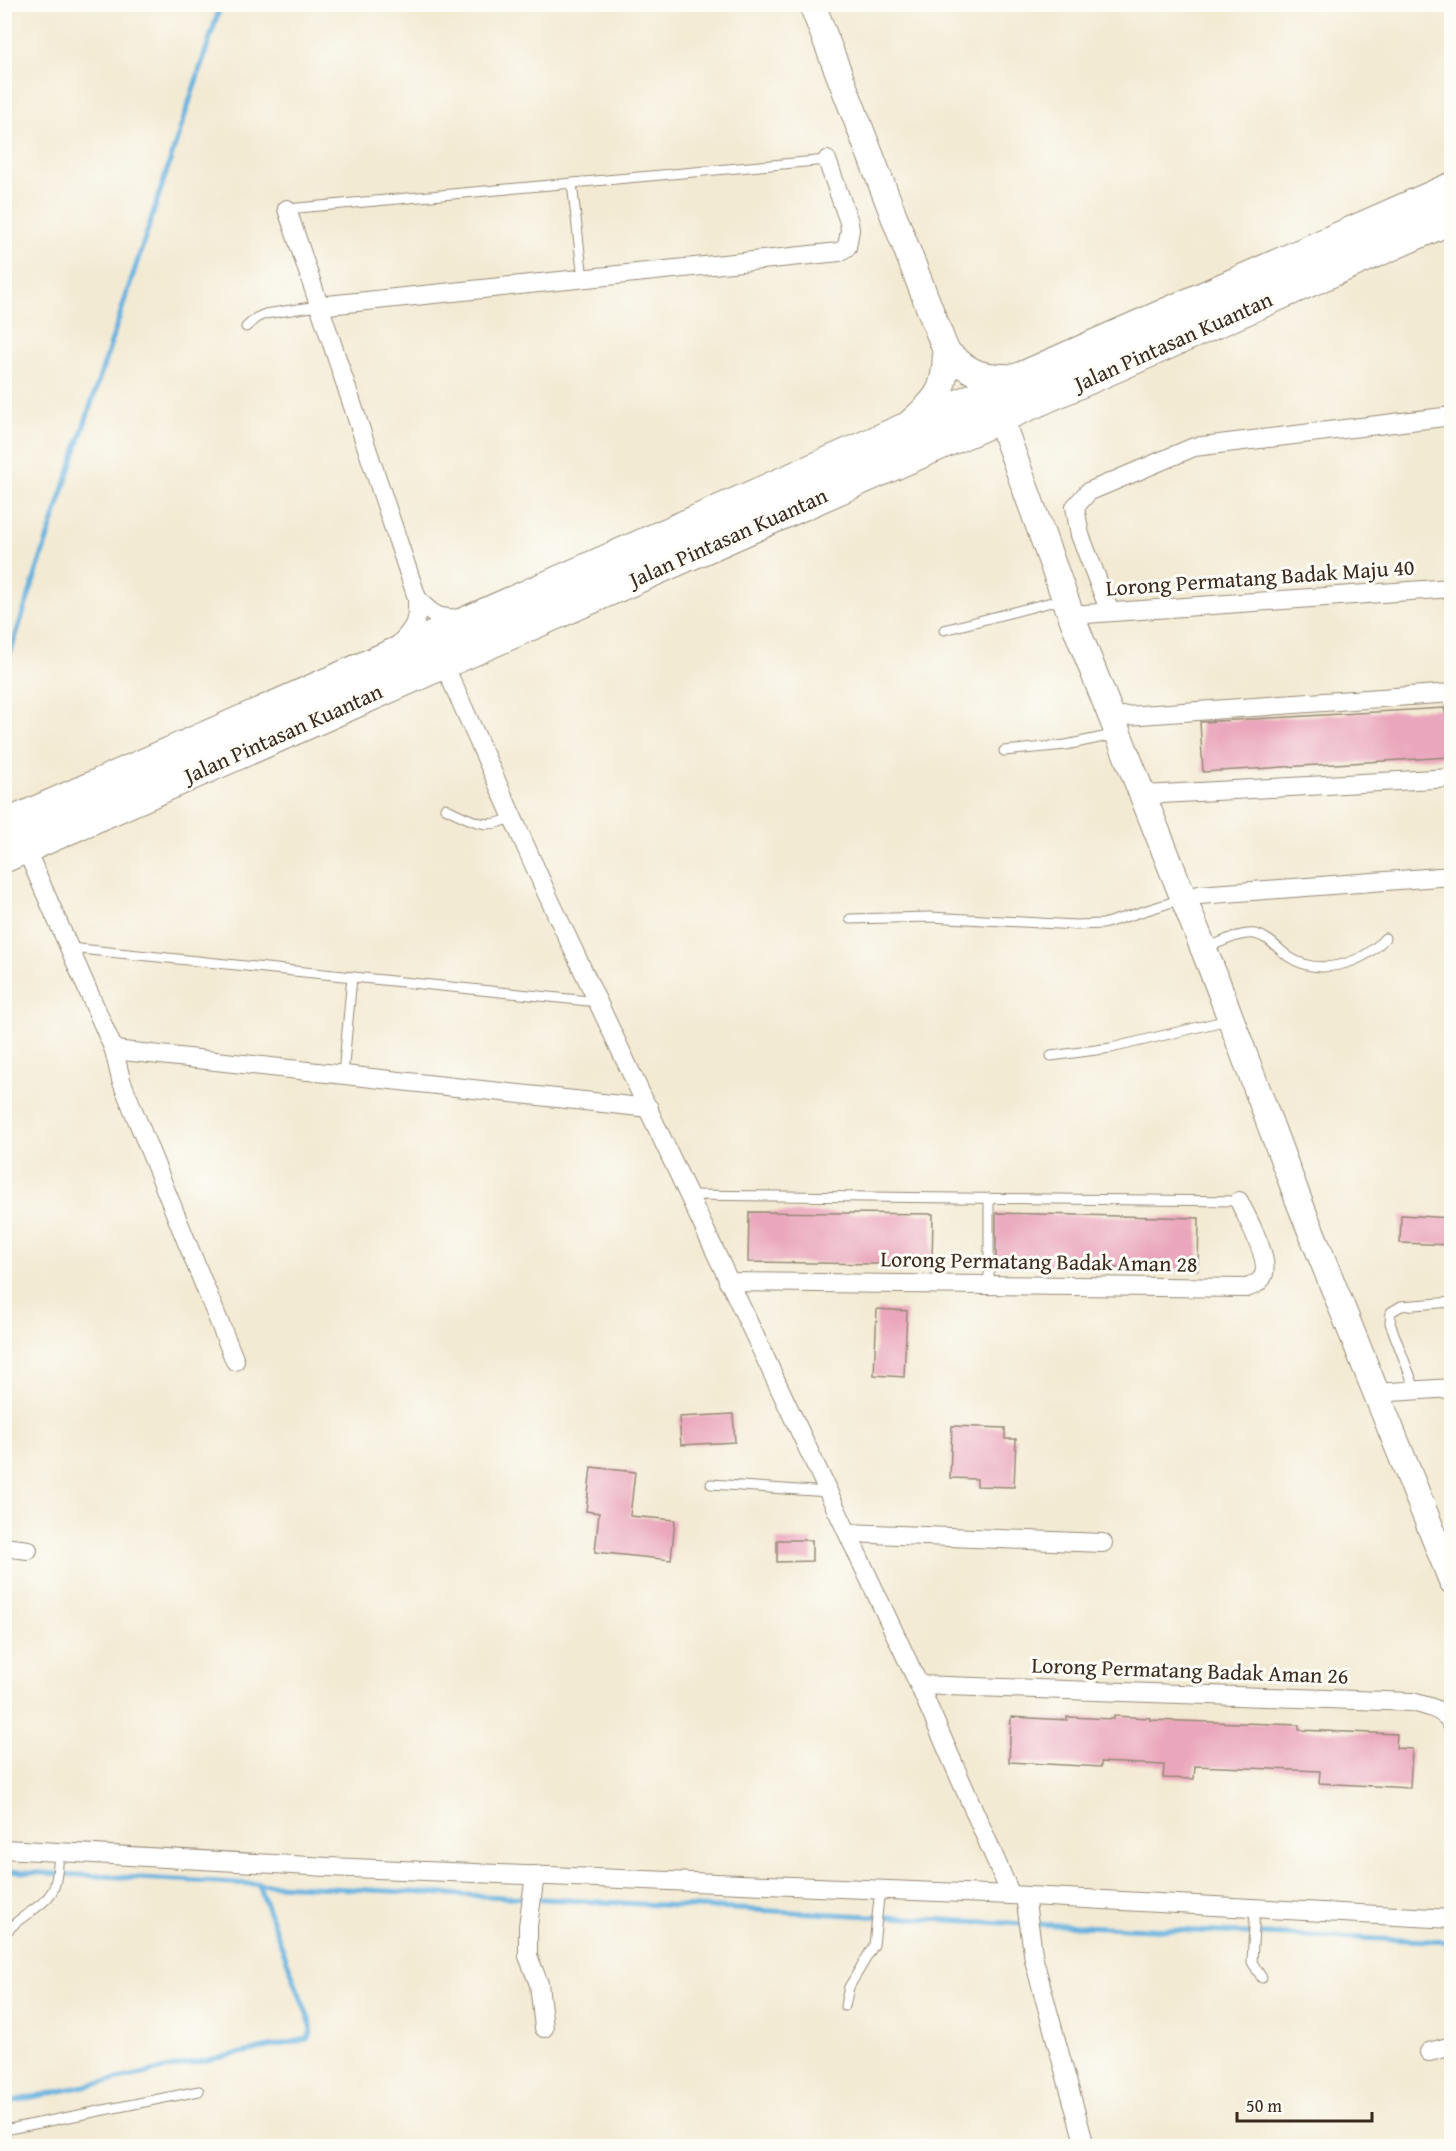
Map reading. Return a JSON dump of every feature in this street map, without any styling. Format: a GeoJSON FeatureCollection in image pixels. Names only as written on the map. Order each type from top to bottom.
{"type":"FeatureCollection","features":[{"type":"Feature","properties":{"kind":"highway","name":"Jalan Pintasan Kuantan"},"geometry":{"type":"LineString","coordinates":[[11,843],[386,659],[1452,189]]}},
{"type":"Feature","properties":{"kind":"highway","name":"Jalan Pintasan Kuantan"},"geometry":{"type":"LineString","coordinates":[[11,843],[443,662],[1452,217]]}},
{"type":"Feature","properties":{"kind":"street"},"geometry":{"type":"LineString","coordinates":[[812,4],[946,351],[944,383],[937,396],[900,432]]}},
{"type":"Feature","properties":{"kind":"street"},"geometry":{"type":"LineString","coordinates":[[318,306],[839,252],[847,247],[850,230],[827,160]]}},
{"type":"Feature","properties":{"kind":"street"},"geometry":{"type":"LineString","coordinates":[[287,209],[417,598],[417,619],[413,629],[386,659]]}},
{"type":"Feature","properties":{"kind":"street"},"geometry":{"type":"LineString","coordinates":[[946,351],[970,372],[999,378],[1024,377]]}},
{"type":"Feature","properties":{"kind":"street"},"geometry":{"type":"LineString","coordinates":[[1110,612],[1080,535],[1075,507],[1088,492],[1194,447],[1452,416]]}},
{"type":"Feature","properties":{"kind":"street"},"geometry":{"type":"LineString","coordinates":[[1000,418],[1110,731],[1144,795],[1300,1204],[1452,1581]]}},
{"type":"Feature","properties":{"kind":"street","name":"Lorong Permatang Badak Maju 40"},"geometry":{"type":"LineString","coordinates":[[1068,607],[1110,612],[1452,588]]}},
{"type":"Feature","properties":{"kind":"street"},"geometry":{"type":"LineString","coordinates":[[417,598],[430,612],[439,617],[475,619]]}},
{"type":"Feature","properties":{"kind":"street"},"geometry":{"type":"LineString","coordinates":[[443,662],[728,1282],[1018,1896],[1029,1926],[1034,1960],[1085,2146]]}},
{"type":"Feature","properties":{"kind":"street"},"geometry":{"type":"LineString","coordinates":[[1110,731],[1450,693]]}},
{"type":"Feature","properties":{"kind":"street"},"geometry":{"type":"LineString","coordinates":[[1144,795],[1452,778]]}},
{"type":"Feature","properties":{"kind":"street"},"geometry":{"type":"LineString","coordinates":[[11,843],[70,948],[114,1050],[121,1080],[235,1361]]}},
{"type":"Feature","properties":{"kind":"street"},"geometry":{"type":"LineString","coordinates":[[1184,898],[1452,876]]}},
{"type":"Feature","properties":{"kind":"street"},"geometry":{"type":"LineString","coordinates":[[114,1050],[649,1108]]}},
{"type":"Feature","properties":{"kind":"street","name":"Lorong Permatang Badak Aman 28"},"geometry":{"type":"LineString","coordinates":[[728,1282],[1246,1288],[1262,1279],[1266,1270],[1265,1260],[1239,1201]]}},
{"type":"Feature","properties":{"kind":"street"},"geometry":{"type":"LineString","coordinates":[[1376,1394],[1452,1388]]}},
{"type":"Feature","properties":{"kind":"street"},"geometry":{"type":"LineString","coordinates":[[848,1533],[1103,1544]]}},
{"type":"Feature","properties":{"kind":"street"},"geometry":{"type":"LineString","coordinates":[[4,1547],[27,1550]]}},
{"type":"Feature","properties":{"kind":"street","name":"Lorong Permatang Badak Aman 26"},"geometry":{"type":"LineString","coordinates":[[919,1684],[1412,1702],[1433,1708],[1449,1719],[1452,1724]]}},
{"type":"Feature","properties":{"kind":"street"},"geometry":{"type":"LineString","coordinates":[[4,1849],[58,1859],[535,1875],[879,1898],[1018,1896],[1452,1919]]}},
{"type":"Feature","properties":{"kind":"street"},"geometry":{"type":"LineString","coordinates":[[535,1875],[528,1926],[528,1956],[539,1984],[544,2028]]}},
{"type":"Feature","properties":{"kind":"street"},"geometry":{"type":"LineString","coordinates":[[1429,2052],[1452,2046]]}},
{"type":"Feature","properties":{"kind":"lane"},"geometry":{"type":"LineString","coordinates":[[287,209],[827,160]]}},
{"type":"Feature","properties":{"kind":"lane"},"geometry":{"type":"LineString","coordinates":[[572,183],[583,279]]}},
{"type":"Feature","properties":{"kind":"lane"},"geometry":{"type":"LineString","coordinates":[[246,327],[265,314],[318,306]]}},
{"type":"Feature","properties":{"kind":"lane"},"geometry":{"type":"LineString","coordinates":[[944,630],[1068,607]]}},
{"type":"Feature","properties":{"kind":"lane"},"geometry":{"type":"LineString","coordinates":[[1450,693],[1452,716]]}},
{"type":"Feature","properties":{"kind":"lane"},"geometry":{"type":"LineString","coordinates":[[1004,751],[1066,745],[1110,731]]}},
{"type":"Feature","properties":{"kind":"lane"},"geometry":{"type":"LineString","coordinates":[[445,808],[483,824],[500,823],[512,816]]}},
{"type":"Feature","properties":{"kind":"lane"},"geometry":{"type":"LineString","coordinates":[[850,919],[930,917],[1076,926],[1103,924],[1184,898]]}},
{"type":"Feature","properties":{"kind":"lane"},"geometry":{"type":"LineString","coordinates":[[1204,949],[1242,935],[1258,935],[1290,958],[1309,966],[1325,966],[1349,962],[1365,956],[1385,938]]}},
{"type":"Feature","properties":{"kind":"lane"},"geometry":{"type":"LineString","coordinates":[[70,948],[598,1002]]}},
{"type":"Feature","properties":{"kind":"lane"},"geometry":{"type":"LineString","coordinates":[[343,1075],[352,977]]}},
{"type":"Feature","properties":{"kind":"lane"},"geometry":{"type":"LineString","coordinates":[[1051,1056],[1111,1048],[1231,1020]]}},
{"type":"Feature","properties":{"kind":"lane"},"geometry":{"type":"LineString","coordinates":[[690,1196],[1239,1201]]}},
{"type":"Feature","properties":{"kind":"lane"},"geometry":{"type":"LineString","coordinates":[[989,1198],[989,1285]]}},
{"type":"Feature","properties":{"kind":"lane"},"geometry":{"type":"LineString","coordinates":[[1416,1391],[1390,1323],[1391,1312],[1401,1306],[1452,1302]]}},
{"type":"Feature","properties":{"kind":"lane"},"geometry":{"type":"LineString","coordinates":[[711,1484],[828,1492]]}},
{"type":"Feature","properties":{"kind":"lane"},"geometry":{"type":"LineString","coordinates":[[4,1936],[9,1927],[48,1896],[55,1884],[58,1859]]}},
{"type":"Feature","properties":{"kind":"lane"},"geometry":{"type":"LineString","coordinates":[[845,2006],[849,1987],[874,1945],[879,1898]]}},
{"type":"Feature","properties":{"kind":"lane"},"geometry":{"type":"LineString","coordinates":[[1255,1909],[1252,1962],[1262,1978]]}},
{"type":"Feature","properties":{"kind":"lane"},"geometry":{"type":"LineString","coordinates":[[4,2130],[199,2091]]}},
{"type":"Feature","properties":{"kind":"building"},"geometry":{"type":"Polygon","coordinates":[[[1444,708],[1448,721],[1450,757],[1203,772],[1200,722],[1444,708]]]}},
{"type":"Feature","properties":{"kind":"building"},"geometry":{"type":"Polygon","coordinates":[[[749,1212],[933,1214],[932,1265],[748,1262],[749,1212]]]}},
{"type":"Feature","properties":{"kind":"building"},"geometry":{"type":"Polygon","coordinates":[[[996,1213],[1199,1218],[1198,1270],[996,1265],[996,1213]]]}},
{"type":"Feature","properties":{"kind":"building"},"geometry":{"type":"Polygon","coordinates":[[[1401,1215],[1452,1218],[1452,1245],[1400,1243],[1401,1215]]]}},
{"type":"Feature","properties":{"kind":"building"},"geometry":{"type":"Polygon","coordinates":[[[877,1309],[907,1311],[904,1377],[874,1375],[877,1309]]]}},
{"type":"Feature","properties":{"kind":"building"},"geometry":{"type":"Polygon","coordinates":[[[733,1414],[735,1442],[681,1445],[679,1417],[733,1414]]]}},
{"type":"Feature","properties":{"kind":"building"},"geometry":{"type":"Polygon","coordinates":[[[952,1426],[1005,1428],[1005,1439],[1016,1439],[1014,1487],[977,1486],[977,1479],[950,1478],[952,1426]]]}},
{"type":"Feature","properties":{"kind":"building"},"geometry":{"type":"Polygon","coordinates":[[[591,1467],[635,1472],[630,1516],[675,1520],[671,1560],[595,1552],[599,1513],[586,1511],[591,1467]]]}},
{"type":"Feature","properties":{"kind":"building"},"geometry":{"type":"Polygon","coordinates":[[[777,1540],[812,1540],[812,1561],[777,1562],[777,1540]]]}},
{"type":"Feature","properties":{"kind":"building"},"geometry":{"type":"Polygon","coordinates":[[[1114,1716],[1150,1718],[1150,1720],[1299,1725],[1299,1730],[1397,1734],[1396,1748],[1412,1749],[1410,1788],[1319,1783],[1320,1771],[1195,1766],[1194,1779],[1163,1778],[1164,1765],[1101,1762],[1101,1767],[1009,1762],[1011,1717],[1067,1720],[1067,1717],[1114,1719],[1114,1716]]]}},
{"type":"Feature","properties":{"kind":"waterway"},"geometry":{"type":"LineString","coordinates":[[4,672],[221,4]]}},
{"type":"Feature","properties":{"kind":"waterway"},"geometry":{"type":"LineString","coordinates":[[4,1871],[1024,1924]]}},
{"type":"Feature","properties":{"kind":"waterway"},"geometry":{"type":"LineString","coordinates":[[4,2103],[307,2039],[311,2033],[311,2025],[258,1883]]}},
{"type":"Feature","properties":{"kind":"waterway"},"geometry":{"type":"LineString","coordinates":[[1034,1924],[1452,1942]]}}]}
